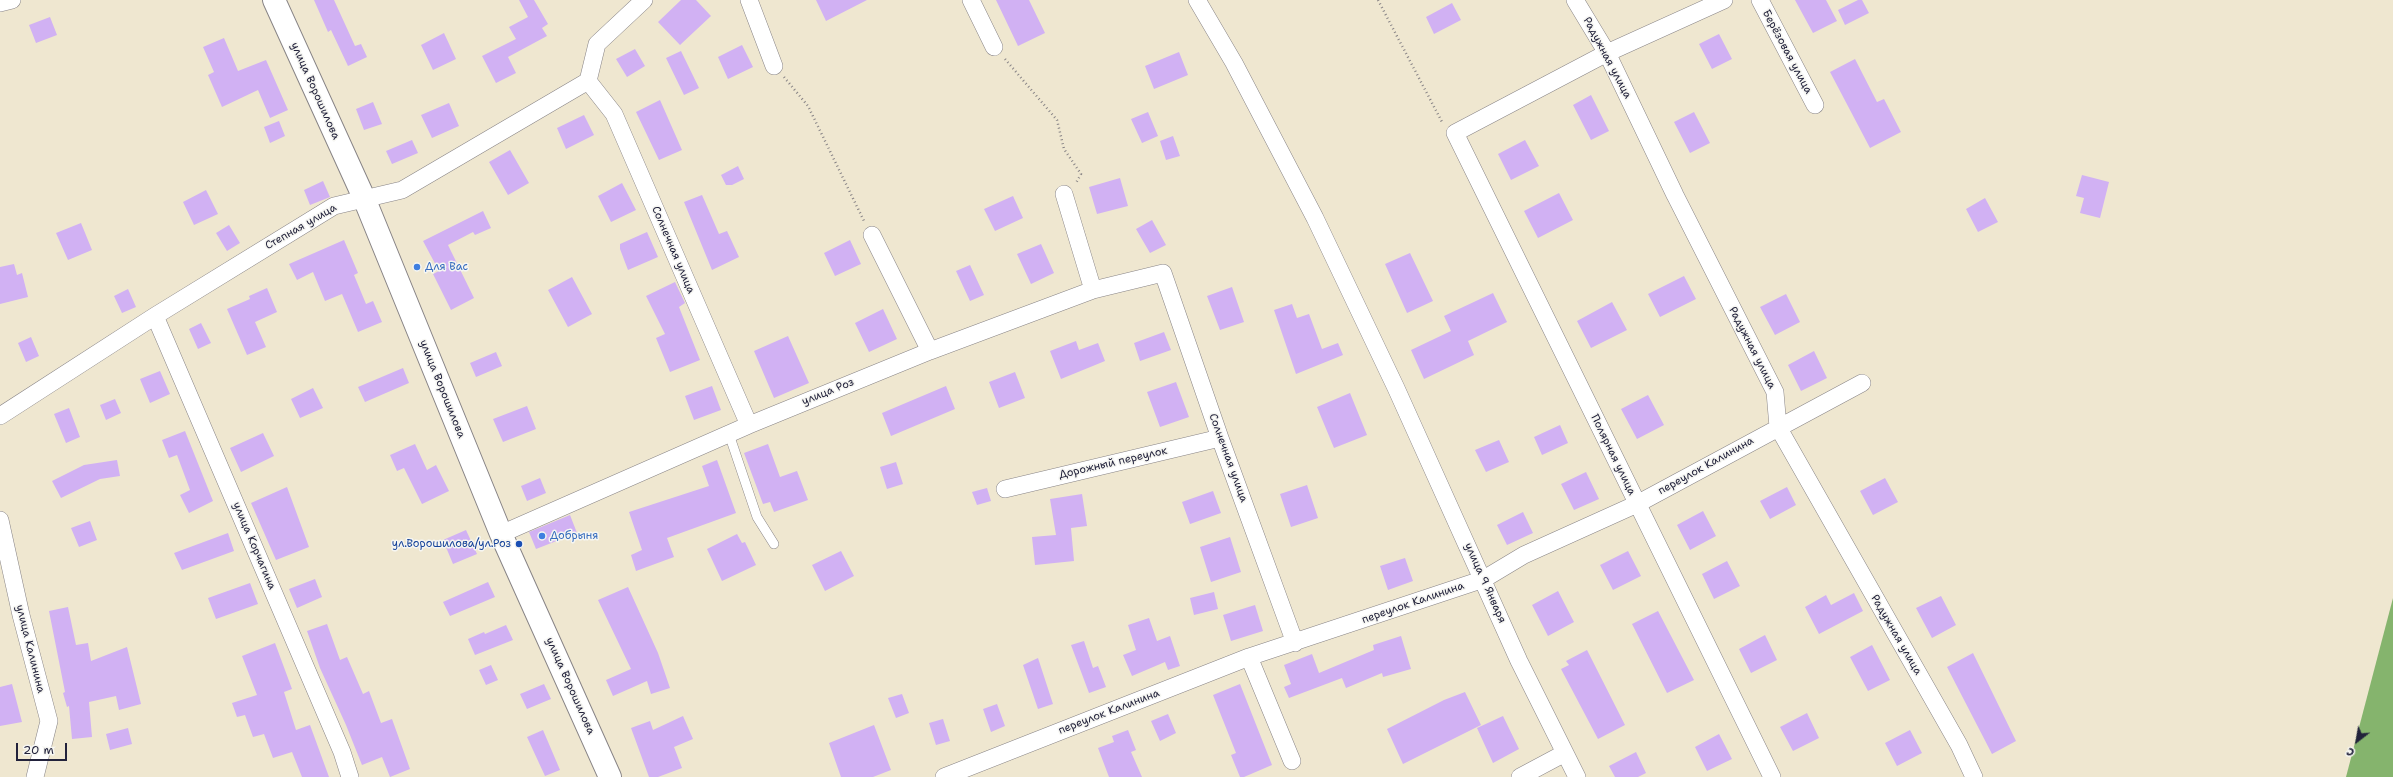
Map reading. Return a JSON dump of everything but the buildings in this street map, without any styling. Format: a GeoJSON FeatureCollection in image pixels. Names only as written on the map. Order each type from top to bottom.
{"type":"FeatureCollection","features":[{"type":"Feature","properties":{"kind":"main road","name":"улица Ворошилова"},"geometry":{"type":"LineString","coordinates":[[274,0],[364,198],[501,534],[610,777]]}},
{"type":"Feature","properties":{"kind":"street"},"geometry":{"type":"LineString","coordinates":[[0,3],[12,0]]}},
{"type":"Feature","properties":{"kind":"street"},"geometry":{"type":"LineString","coordinates":[[749,0],[774,66]]}},
{"type":"Feature","properties":{"kind":"street"},"geometry":{"type":"LineString","coordinates":[[971,0],[994,47]]}},
{"type":"Feature","properties":{"kind":"street","name":"улица 9 Января"},"geometry":{"type":"LineString","coordinates":[[1197,0],[1234,63],[1315,218],[1396,388],[1484,579],[1519,661],[1577,777]]}},
{"type":"Feature","properties":{"kind":"street","name":"Радужная улица"},"geometry":{"type":"LineString","coordinates":[[1575,0],[1607,53],[1675,194],[1775,392],[1778,427],[1959,745],[1974,777]]}},
{"type":"Feature","properties":{"kind":"street"},"geometry":{"type":"LineString","coordinates":[[1451,131],[1607,53],[1724,0]]}},
{"type":"Feature","properties":{"kind":"street","name":"Берёзовая улица"},"geometry":{"type":"LineString","coordinates":[[1760,0],[1815,105]]}},
{"type":"Feature","properties":{"kind":"street"},"geometry":{"type":"LineString","coordinates":[[588,81],[597,44],[637,3]]}},
{"type":"Feature","properties":{"kind":"street","name":"Степная улица"},"geometry":{"type":"LineString","coordinates":[[0,416],[155,316],[334,206],[402,190],[588,81]]}},
{"type":"Feature","properties":{"kind":"street","name":"Солнечная улица"},"geometry":{"type":"LineString","coordinates":[[588,81],[614,114],[749,425]]}},
{"type":"Feature","properties":{"kind":"street","name":"Полярная улица"},"geometry":{"type":"LineString","coordinates":[[1451,131],[1772,777]]}},
{"type":"Feature","properties":{"kind":"street"},"geometry":{"type":"LineString","coordinates":[[1064,194],[1093,290]]}},
{"type":"Feature","properties":{"kind":"street"},"geometry":{"type":"LineString","coordinates":[[872,235],[930,351]]}},
{"type":"Feature","properties":{"kind":"street","name":"Солнечная улица"},"geometry":{"type":"LineString","coordinates":[[1163,273],[1220,438],[1295,643]]}},
{"type":"Feature","properties":{"kind":"street","name":"улица Роз"},"geometry":{"type":"LineString","coordinates":[[501,534],[749,425],[930,351],[1093,290],[1163,273]]}},
{"type":"Feature","properties":{"kind":"street","name":"улица Корчагина"},"geometry":{"type":"LineString","coordinates":[[155,316],[342,752],[350,777]]}},
{"type":"Feature","properties":{"kind":"street","name":"переулок Калинина"},"geometry":{"type":"LineString","coordinates":[[944,777],[1249,657],[1295,643],[1484,579],[1524,555],[1637,504],[1862,383]]}},
{"type":"Feature","properties":{"kind":"street","name":"Дорожный переулок"},"geometry":{"type":"LineString","coordinates":[[1006,489],[1220,438]]}},
{"type":"Feature","properties":{"kind":"street","name":"улица Калинина"},"geometry":{"type":"LineString","coordinates":[[0,520],[21,615],[48,721],[36,777]]}},
{"type":"Feature","properties":{"kind":"street"},"geometry":{"type":"LineString","coordinates":[[1249,657],[1292,761]]}},
{"type":"Feature","properties":{"kind":"street"},"geometry":{"type":"LineString","coordinates":[[1520,777],[1565,753]]}},
{"type":"Feature","properties":{"kind":"lane"},"geometry":{"type":"LineString","coordinates":[[729,434],[757,517],[774,544]]}},
{"type":"Feature","properties":{"kind":"path"},"geometry":{"type":"LineString","coordinates":[[1378,0],[1451,131]]}},
{"type":"Feature","properties":{"kind":"path"},"geometry":{"type":"LineString","coordinates":[[994,47],[1057,120],[1064,149],[1081,174],[1074,186],[1064,194]]}},
{"type":"Feature","properties":{"kind":"path"},"geometry":{"type":"LineString","coordinates":[[774,66],[808,106],[872,235]]}},
{"type":"Feature","properties":{"kind":"green space"},"geometry":{"type":"Polygon","coordinates":[[[2393,598],[2393,777],[2346,777],[2393,598]]]}},
{"type":"Feature","properties":{"kind":"place","name":"Для Вас"},"geometry":{"type":"Point","coordinates":[417,267]}},
{"type":"Feature","properties":{"kind":"place","name":"Добрыня"},"geometry":{"type":"Point","coordinates":[542,536]}},
{"type":"Feature","properties":{"kind":"place","name":"ул.Ворошилова/ул.Роз"},"geometry":{"type":"Point","coordinates":[519,544]}}]}
